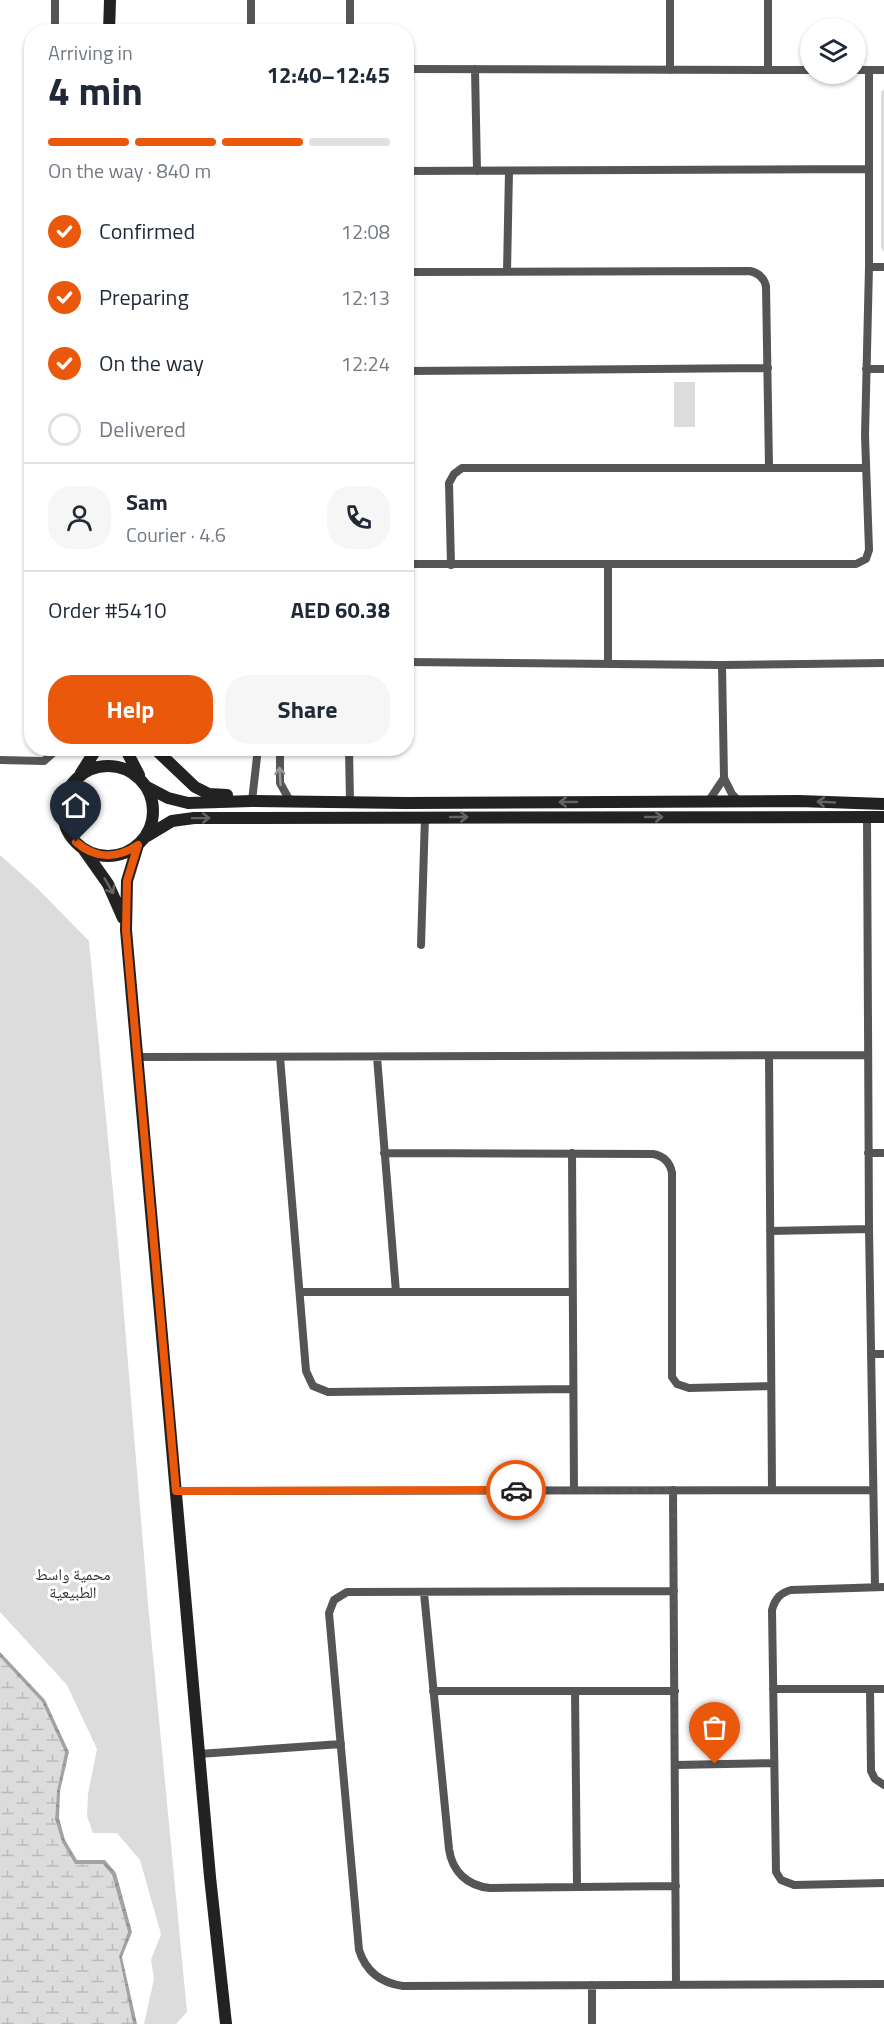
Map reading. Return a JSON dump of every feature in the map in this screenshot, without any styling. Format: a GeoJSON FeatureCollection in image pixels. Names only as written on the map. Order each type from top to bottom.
{"type":"FeatureCollection","features":[{"type":"Feature","properties":{"kind":"main road"},"geometry":{"type":"LineString","coordinates":[[110,0],[110,24]]}},
{"type":"Feature","properties":{"kind":"main road"},"geometry":{"type":"LineString","coordinates":[[92,756],[68,791],[63,814],[71,836],[113,891],[126,930]]}},
{"type":"Feature","properties":{"kind":"main road"},"geometry":{"type":"LineString","coordinates":[[129,756],[152,799],[154,811],[152,824],[142,840],[127,881],[126,930],[224,2020]]}},
{"type":"Feature","properties":{"kind":"main road"},"geometry":{"type":"LineString","coordinates":[[162,756],[195,787],[209,794],[232,796],[249,801]]}},
{"type":"Feature","properties":{"kind":"main road"},"geometry":{"type":"LineString","coordinates":[[79,776],[99,766],[122,767],[168,798],[181,802],[740,801],[884,804]]}},
{"type":"Feature","properties":{"kind":"main road"},"geometry":{"type":"LineString","coordinates":[[359,818],[358,814],[361,810],[390,808],[406,803]]}},
{"type":"Feature","properties":{"kind":"main road"},"geometry":{"type":"LineString","coordinates":[[82,848],[105,856],[117,856],[128,852],[166,824],[187,818],[884,817]]}},
{"type":"Feature","properties":{"kind":"street"},"geometry":{"type":"LineString","coordinates":[[55,0],[55,24]]}},
{"type":"Feature","properties":{"kind":"street"},"geometry":{"type":"LineString","coordinates":[[251,0],[251,24]]}},
{"type":"Feature","properties":{"kind":"street"},"geometry":{"type":"LineString","coordinates":[[350,0],[350,24]]}},
{"type":"Feature","properties":{"kind":"street"},"geometry":{"type":"LineString","coordinates":[[670,0],[670,70]]}},
{"type":"Feature","properties":{"kind":"street"},"geometry":{"type":"LineString","coordinates":[[768,0],[768,70]]}},
{"type":"Feature","properties":{"kind":"street"},"geometry":{"type":"LineString","coordinates":[[414,69],[800,70]]}},
{"type":"Feature","properties":{"kind":"street"},"geometry":{"type":"LineString","coordinates":[[475,69],[477,171]]}},
{"type":"Feature","properties":{"kind":"street"},"geometry":{"type":"LineString","coordinates":[[414,564],[608,566],[859,563],[866,559],[869,550],[866,468],[868,70],[884,70]]}},
{"type":"Feature","properties":{"kind":"street"},"geometry":{"type":"LineString","coordinates":[[414,171],[868,169]]}},
{"type":"Feature","properties":{"kind":"street"},"geometry":{"type":"LineString","coordinates":[[507,272],[509,171]]}},
{"type":"Feature","properties":{"kind":"street"},"geometry":{"type":"LineString","coordinates":[[868,267],[884,267]]}},
{"type":"Feature","properties":{"kind":"street"},"geometry":{"type":"LineString","coordinates":[[414,272],[754,272],[761,276],[766,286],[769,467]]}},
{"type":"Feature","properties":{"kind":"street"},"geometry":{"type":"LineString","coordinates":[[414,371],[768,368]]}},
{"type":"Feature","properties":{"kind":"street"},"geometry":{"type":"LineString","coordinates":[[866,369],[884,369]]}},
{"type":"Feature","properties":{"kind":"street"},"geometry":{"type":"LineString","coordinates":[[451,565],[449,483],[454,474],[462,468],[866,468]]}},
{"type":"Feature","properties":{"kind":"street"},"geometry":{"type":"LineString","coordinates":[[608,566],[608,664]]}},
{"type":"Feature","properties":{"kind":"street"},"geometry":{"type":"LineString","coordinates":[[414,662],[722,665],[884,663]]}},
{"type":"Feature","properties":{"kind":"street"},"geometry":{"type":"LineString","coordinates":[[722,665],[724,778],[728,789],[740,801]]}},
{"type":"Feature","properties":{"kind":"street"},"geometry":{"type":"LineString","coordinates":[[0,760],[44,761],[48,756]]}},
{"type":"Feature","properties":{"kind":"street"},"geometry":{"type":"LineString","coordinates":[[249,801],[257,756]]}},
{"type":"Feature","properties":{"kind":"street"},"geometry":{"type":"LineString","coordinates":[[280,756],[280,783],[290,801]]}},
{"type":"Feature","properties":{"kind":"street"},"geometry":{"type":"LineString","coordinates":[[349,756],[350,802]]}},
{"type":"Feature","properties":{"kind":"street"},"geometry":{"type":"LineString","coordinates":[[708,802],[724,778]]}},
{"type":"Feature","properties":{"kind":"street"},"geometry":{"type":"LineString","coordinates":[[421,945],[424,817]]}},
{"type":"Feature","properties":{"kind":"street"},"geometry":{"type":"LineString","coordinates":[[867,817],[868,1229],[873,1490],[880,1587],[791,1590],[780,1594],[776,1599],[772,1610],[774,1763],[776,1868],[781,1880],[794,1885],[884,1883]]}},
{"type":"Feature","properties":{"kind":"street"},"geometry":{"type":"LineString","coordinates":[[138,1057],[868,1055]]}},
{"type":"Feature","properties":{"kind":"street"},"geometry":{"type":"LineString","coordinates":[[376,1056],[396,1292]]}},
{"type":"Feature","properties":{"kind":"street"},"geometry":{"type":"LineString","coordinates":[[769,1056],[772,1490]]}},
{"type":"Feature","properties":{"kind":"street"},"geometry":{"type":"LineString","coordinates":[[280,1057],[307,1376],[313,1386],[322,1391],[572,1389]]}},
{"type":"Feature","properties":{"kind":"street"},"geometry":{"type":"LineString","coordinates":[[384,1153],[653,1154],[662,1157],[669,1164],[672,1173],[671,1372],[677,1384],[689,1388],[771,1386]]}},
{"type":"Feature","properties":{"kind":"street"},"geometry":{"type":"LineString","coordinates":[[572,1153],[574,1490]]}},
{"type":"Feature","properties":{"kind":"street"},"geometry":{"type":"LineString","coordinates":[[868,1153],[884,1153]]}},
{"type":"Feature","properties":{"kind":"street"},"geometry":{"type":"LineString","coordinates":[[770,1231],[868,1229]]}},
{"type":"Feature","properties":{"kind":"street"},"geometry":{"type":"LineString","coordinates":[[300,1292],[572,1292]]}},
{"type":"Feature","properties":{"kind":"street"},"geometry":{"type":"LineString","coordinates":[[871,1354],[884,1354]]}},
{"type":"Feature","properties":{"kind":"street"},"geometry":{"type":"LineString","coordinates":[[674,1490],[676,1984]]}},
{"type":"Feature","properties":{"kind":"street"},"geometry":{"type":"LineString","coordinates":[[176,1491],[873,1490]]}},
{"type":"Feature","properties":{"kind":"street"},"geometry":{"type":"LineString","coordinates":[[674,1591],[346,1592],[338,1596],[331,1604],[329,1613],[359,1950],[366,1966],[386,1982],[403,1986],[884,1984]]}},
{"type":"Feature","properties":{"kind":"street"},"geometry":{"type":"LineString","coordinates":[[424,1593],[448,1849],[456,1870],[468,1881],[482,1887],[676,1886]]}},
{"type":"Feature","properties":{"kind":"street"},"geometry":{"type":"LineString","coordinates":[[773,1689],[884,1689]]}},
{"type":"Feature","properties":{"kind":"street"},"geometry":{"type":"LineString","coordinates":[[870,1689],[871,1771],[875,1779],[884,1785]]}},
{"type":"Feature","properties":{"kind":"street"},"geometry":{"type":"LineString","coordinates":[[433,1691],[675,1690]]}},
{"type":"Feature","properties":{"kind":"street"},"geometry":{"type":"LineString","coordinates":[[575,1691],[577,1887]]}},
{"type":"Feature","properties":{"kind":"street"},"geometry":{"type":"LineString","coordinates":[[199,1754],[341,1744]]}},
{"type":"Feature","properties":{"kind":"street"},"geometry":{"type":"LineString","coordinates":[[675,1765],[774,1763]]}},
{"type":"Feature","properties":{"kind":"street"},"geometry":{"type":"LineString","coordinates":[[592,1985],[592,2024]]}},
{"type":"Feature","properties":{"kind":"green space"},"geometry":{"type":"Polygon","coordinates":[[[884,89],[884,252],[881,248],[881,92],[884,89]]]}},
{"type":"Feature","properties":{"kind":"green space"},"geometry":{"type":"Polygon","coordinates":[[[674,382],[695,382],[695,427],[674,427],[674,382]]]}},
{"type":"Feature","properties":{"kind":"green space","name":"محمية واسط الطبيعية"},"geometry":{"type":"Polygon","coordinates":[[[0,855],[37,888],[89,941],[187,2012],[176,2024],[144,2024],[154,1979],[151,1960],[161,1934],[140,1860],[117,1833],[93,1833],[87,1816],[88,1794],[97,1749],[67,1685],[0,1612],[0,855]]]}},
{"type":"Feature","properties":{"kind":"green space"},"geometry":{"type":"Polygon","coordinates":[[[0,1657],[42,1702],[65,1752],[57,1791],[55,1819],[62,1842],[75,1863],[103,1864],[112,1875],[128,1932],[119,1956],[133,2024],[0,2024],[0,1657]]]}},
{"type":"Feature","properties":{"kind":"water"},"geometry":{"type":"Polygon","coordinates":[[[0,1652],[45,1700],[69,1752],[60,1791],[59,1818],[65,1840],[77,1860],[105,1860],[116,1873],[132,1932],[122,1957],[137,2024],[133,2024],[119,1956],[128,1932],[112,1875],[103,1864],[75,1864],[62,1842],[55,1819],[57,1791],[65,1752],[42,1702],[0,1657],[0,1652]]]}},
{"type":"Feature","properties":{"kind":"way so far"},"geometry":{"type":"LineString","coordinates":[[516,1490],[674,1490],[675,1765],[715,1764]]}},
{"type":"Feature","properties":{"kind":"route"},"geometry":{"type":"LineString","coordinates":[[76,842],[82,848],[105,856],[117,856],[138,845],[127,881],[126,930],[176,1491],[516,1490]]}}]}
